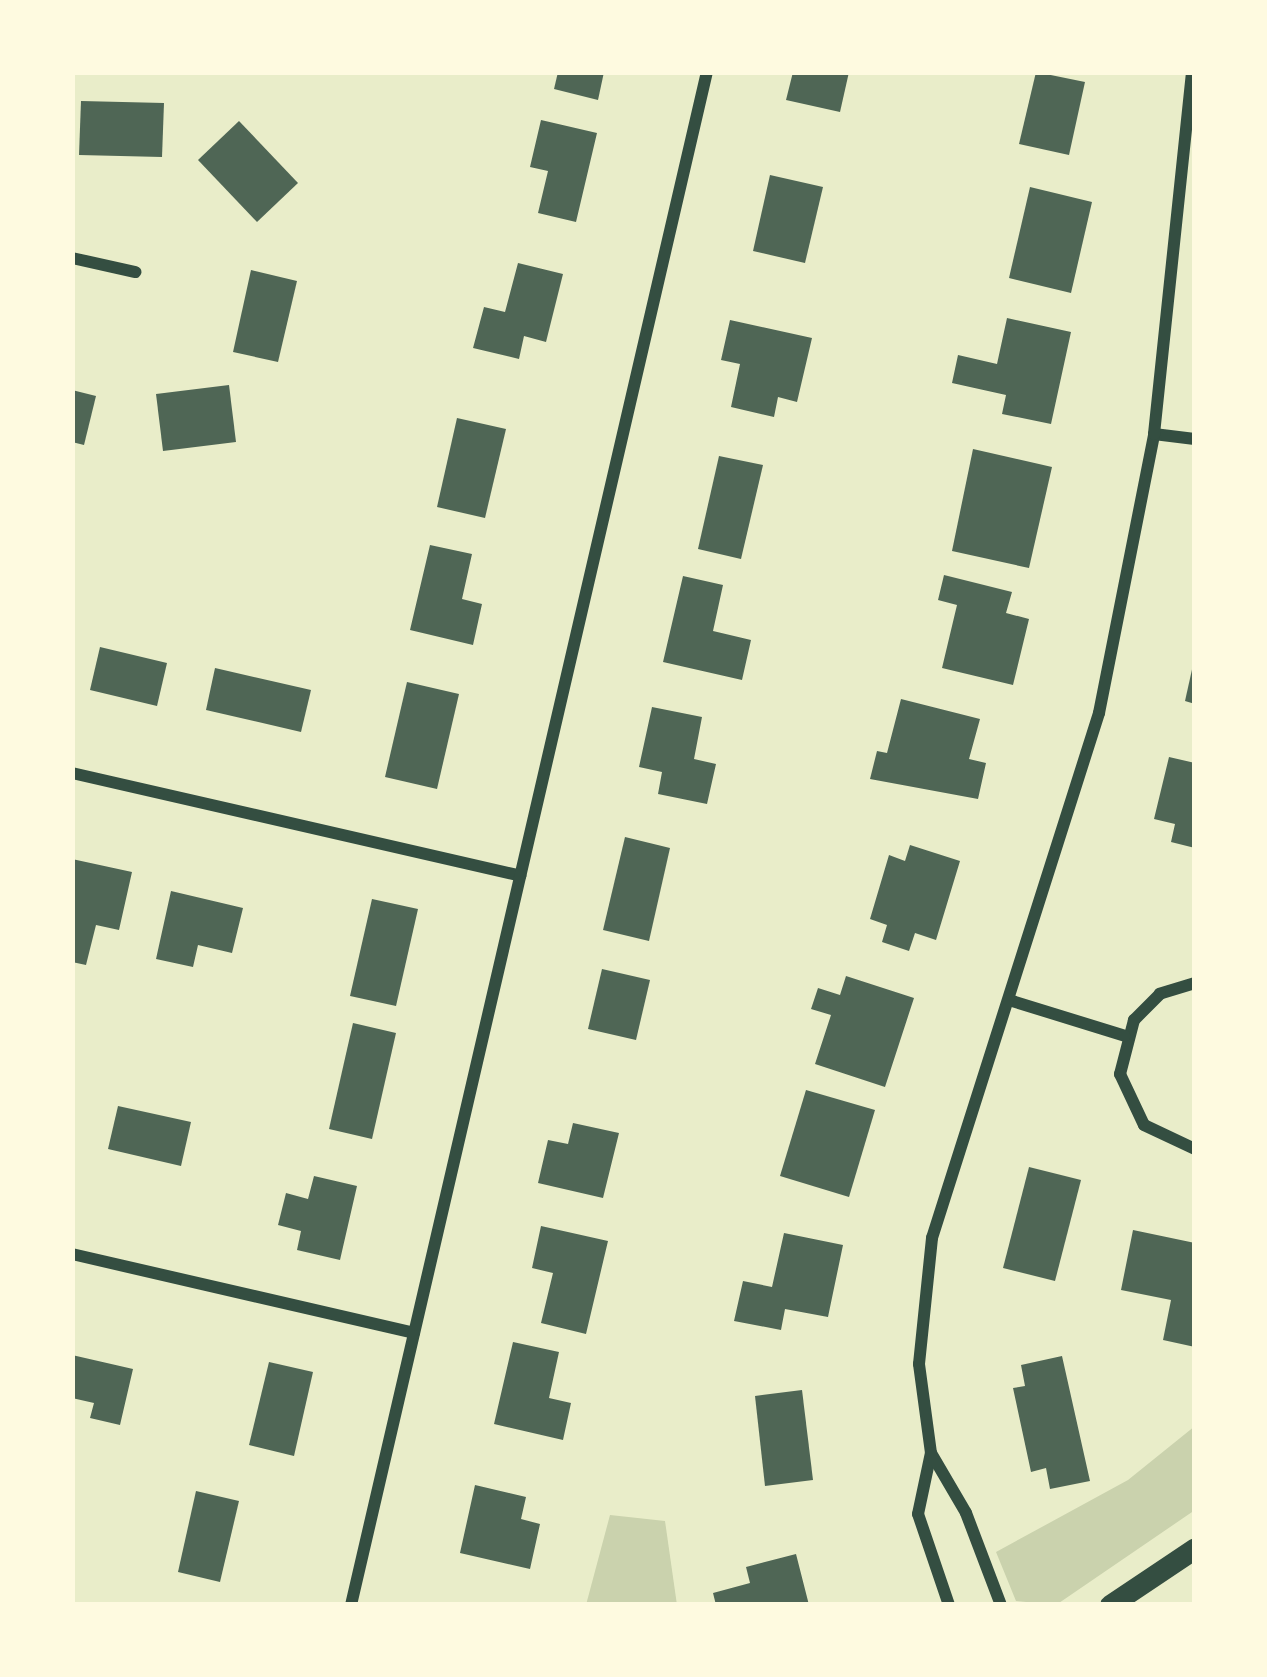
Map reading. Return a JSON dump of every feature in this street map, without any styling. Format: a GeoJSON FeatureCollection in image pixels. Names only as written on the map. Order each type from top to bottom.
{"type":"FeatureCollection","features":[{"type":"Feature","properties":{"kind":"street"},"geometry":{"type":"LineString","coordinates":[[351,1605],[707,72]]}},
{"type":"Feature","properties":{"kind":"street"},"geometry":{"type":"LineString","coordinates":[[949,1605],[918,1514],[931,1453],[919,1364],[922,1291],[950,1175],[1099,713],[1154,434],[1192,72]]}},
{"type":"Feature","properties":{"kind":"street"},"geometry":{"type":"LineString","coordinates":[[72,258],[135,272]]}},
{"type":"Feature","properties":{"kind":"street"},"geometry":{"type":"LineString","coordinates":[[1154,434],[1195,439]]}},
{"type":"Feature","properties":{"kind":"street"},"geometry":{"type":"LineString","coordinates":[[72,772],[520,876]]}},
{"type":"Feature","properties":{"kind":"street"},"geometry":{"type":"LineString","coordinates":[[1195,982],[1160,994],[1125,1036],[1120,1074],[1132,1110],[1158,1137],[1195,1149]]}},
{"type":"Feature","properties":{"kind":"street"},"geometry":{"type":"LineString","coordinates":[[1009,1000],[1125,1036]]}},
{"type":"Feature","properties":{"kind":"street"},"geometry":{"type":"LineString","coordinates":[[72,1254],[414,1333]]}},
{"type":"Feature","properties":{"kind":"street"},"geometry":{"type":"LineString","coordinates":[[931,1453],[966,1514],[1001,1605]]}},
{"type":"Feature","properties":{"kind":"street"},"geometry":{"type":"LineString","coordinates":[[1110,1605],[1195,1548]]}},
{"type":"Feature","properties":{"kind":"green space"},"geometry":{"type":"Polygon","coordinates":[[[1195,1426],[1195,1510],[1056,1605],[1016,1601],[996,1552],[1128,1480],[1195,1426]]]}},
{"type":"Feature","properties":{"kind":"green space"},"geometry":{"type":"Polygon","coordinates":[[[610,1515],[665,1521],[677,1605],[586,1605],[610,1515]]]}},
{"type":"Feature","properties":{"kind":"building"},"geometry":{"type":"Polygon","coordinates":[[[558,72],[604,72],[598,100],[554,89],[558,72]]]}},
{"type":"Feature","properties":{"kind":"building"},"geometry":{"type":"Polygon","coordinates":[[[793,72],[849,72],[840,112],[786,100],[793,72]]]}},
{"type":"Feature","properties":{"kind":"building"},"geometry":{"type":"Polygon","coordinates":[[[1036,72],[1085,82],[1069,155],[1019,144],[1036,72]]]}},
{"type":"Feature","properties":{"kind":"building"},"geometry":{"type":"Polygon","coordinates":[[[81,101],[164,103],[162,157],[79,155],[81,101]]]}},
{"type":"Feature","properties":{"kind":"building"},"geometry":{"type":"Polygon","coordinates":[[[541,120],[597,133],[576,222],[538,213],[548,171],[530,167],[541,120]]]}},
{"type":"Feature","properties":{"kind":"building"},"geometry":{"type":"Polygon","coordinates":[[[239,121],[298,183],[257,222],[198,160],[239,121]]]}},
{"type":"Feature","properties":{"kind":"building"},"geometry":{"type":"Polygon","coordinates":[[[770,175],[823,187],[805,263],[753,251],[770,175]]]}},
{"type":"Feature","properties":{"kind":"building"},"geometry":{"type":"Polygon","coordinates":[[[1030,187],[1092,202],[1071,293],[1009,278],[1030,187]]]}},
{"type":"Feature","properties":{"kind":"building"},"geometry":{"type":"Polygon","coordinates":[[[518,263],[563,274],[546,342],[524,336],[519,359],[473,348],[484,307],[505,312],[518,263]]]}},
{"type":"Feature","properties":{"kind":"building"},"geometry":{"type":"Polygon","coordinates":[[[251,270],[297,281],[278,362],[233,352],[251,270]]]}},
{"type":"Feature","properties":{"kind":"building"},"geometry":{"type":"Polygon","coordinates":[[[1007,318],[1071,332],[1051,424],[1002,414],[1006,395],[952,383],[958,355],[997,364],[1007,318]]]}},
{"type":"Feature","properties":{"kind":"building"},"geometry":{"type":"Polygon","coordinates":[[[730,320],[812,338],[797,402],[778,397],[774,417],[731,407],[740,364],[721,360],[730,320]]]}},
{"type":"Feature","properties":{"kind":"building"},"geometry":{"type":"Polygon","coordinates":[[[229,385],[236,442],[163,451],[156,394],[229,385]]]}},
{"type":"Feature","properties":{"kind":"building"},"geometry":{"type":"Polygon","coordinates":[[[72,390],[96,396],[84,445],[72,442],[72,390]]]}},
{"type":"Feature","properties":{"kind":"building"},"geometry":{"type":"Polygon","coordinates":[[[457,418],[506,429],[485,518],[437,507],[457,418]]]}},
{"type":"Feature","properties":{"kind":"building"},"geometry":{"type":"Polygon","coordinates":[[[973,449],[1052,467],[1029,568],[952,551],[973,449]]]}},
{"type":"Feature","properties":{"kind":"building"},"geometry":{"type":"Polygon","coordinates":[[[719,456],[763,465],[741,559],[698,549],[719,456]]]}},
{"type":"Feature","properties":{"kind":"building"},"geometry":{"type":"Polygon","coordinates":[[[430,545],[472,554],[462,599],[482,604],[473,645],[410,630],[430,545]]]}},
{"type":"Feature","properties":{"kind":"building"},"geometry":{"type":"Polygon","coordinates":[[[944,575],[1012,592],[1006,613],[1029,619],[1013,685],[942,668],[957,605],[938,600],[944,575]]]}},
{"type":"Feature","properties":{"kind":"building"},"geometry":{"type":"Polygon","coordinates":[[[683,576],[723,585],[713,631],[751,640],[742,680],[663,662],[683,576]]]}},
{"type":"Feature","properties":{"kind":"building"},"geometry":{"type":"Polygon","coordinates":[[[100,647],[167,663],[157,706],[90,690],[100,647]]]}},
{"type":"Feature","properties":{"kind":"building"},"geometry":{"type":"Polygon","coordinates":[[[1195,666],[1195,704],[1185,701],[1195,666]]]}},
{"type":"Feature","properties":{"kind":"building"},"geometry":{"type":"Polygon","coordinates":[[[215,668],[311,690],[301,732],[206,710],[215,668]]]}},
{"type":"Feature","properties":{"kind":"building"},"geometry":{"type":"Polygon","coordinates":[[[407,682],[459,694],[437,789],[385,777],[407,682]]]}},
{"type":"Feature","properties":{"kind":"building"},"geometry":{"type":"Polygon","coordinates":[[[901,699],[980,719],[969,759],[986,763],[978,799],[870,779],[877,751],[887,753],[901,699]]]}},
{"type":"Feature","properties":{"kind":"building"},"geometry":{"type":"Polygon","coordinates":[[[652,707],[702,717],[694,759],[716,764],[707,804],[658,794],[662,772],[639,767],[652,707]]]}},
{"type":"Feature","properties":{"kind":"building"},"geometry":{"type":"Polygon","coordinates":[[[1169,757],[1195,763],[1195,848],[1171,842],[1175,824],[1154,819],[1169,757]]]}},
{"type":"Feature","properties":{"kind":"building"},"geometry":{"type":"Polygon","coordinates":[[[625,837],[670,848],[649,941],[603,930],[625,837]]]}},
{"type":"Feature","properties":{"kind":"building"},"geometry":{"type":"Polygon","coordinates":[[[910,845],[960,861],[936,940],[915,933],[909,951],[882,942],[887,925],[870,919],[889,855],[905,861],[910,845]]]}},
{"type":"Feature","properties":{"kind":"building"},"geometry":{"type":"Polygon","coordinates":[[[72,859],[132,872],[119,930],[96,925],[86,965],[72,962],[72,859]]]}},
{"type":"Feature","properties":{"kind":"building"},"geometry":{"type":"Polygon","coordinates":[[[171,891],[243,908],[232,953],[198,945],[193,967],[156,959],[171,891]]]}},
{"type":"Feature","properties":{"kind":"building"},"geometry":{"type":"Polygon","coordinates":[[[372,899],[418,909],[396,1006],[350,996],[372,899]]]}},
{"type":"Feature","properties":{"kind":"building"},"geometry":{"type":"Polygon","coordinates":[[[602,969],[650,980],[636,1040],[588,1029],[602,969]]]}},
{"type":"Feature","properties":{"kind":"building"},"geometry":{"type":"Polygon","coordinates":[[[846,976],[914,998],[885,1087],[815,1064],[831,1015],[811,1009],[818,988],[840,995],[846,976]]]}},
{"type":"Feature","properties":{"kind":"building"},"geometry":{"type":"Polygon","coordinates":[[[353,1023],[396,1033],[372,1139],[329,1129],[353,1023]]]}},
{"type":"Feature","properties":{"kind":"building"},"geometry":{"type":"Polygon","coordinates":[[[806,1090],[875,1110],[849,1197],[780,1176],[806,1090]]]}},
{"type":"Feature","properties":{"kind":"building"},"geometry":{"type":"Polygon","coordinates":[[[118,1106],[191,1122],[181,1166],[108,1149],[118,1106]]]}},
{"type":"Feature","properties":{"kind":"building"},"geometry":{"type":"Polygon","coordinates":[[[573,1123],[619,1133],[603,1198],[538,1183],[548,1140],[568,1144],[573,1123]]]}},
{"type":"Feature","properties":{"kind":"building"},"geometry":{"type":"Polygon","coordinates":[[[1029,1167],[1081,1180],[1055,1281],[1003,1268],[1029,1167]]]}},
{"type":"Feature","properties":{"kind":"building"},"geometry":{"type":"Polygon","coordinates":[[[314,1176],[357,1186],[340,1260],[297,1250],[301,1231],[278,1225],[286,1193],[308,1199],[314,1176]]]}},
{"type":"Feature","properties":{"kind":"building"},"geometry":{"type":"Polygon","coordinates":[[[541,1226],[608,1241],[586,1334],[541,1323],[553,1273],[532,1268],[541,1226]]]}},
{"type":"Feature","properties":{"kind":"building"},"geometry":{"type":"Polygon","coordinates":[[[1133,1230],[1195,1243],[1195,1347],[1163,1340],[1171,1300],[1121,1290],[1133,1230]]]}},
{"type":"Feature","properties":{"kind":"building"},"geometry":{"type":"Polygon","coordinates":[[[784,1233],[843,1245],[828,1317],[785,1309],[781,1330],[734,1321],[743,1281],[772,1287],[784,1233]]]}},
{"type":"Feature","properties":{"kind":"building"},"geometry":{"type":"Polygon","coordinates":[[[513,1342],[559,1352],[549,1398],[571,1403],[563,1440],[494,1424],[513,1342]]]}},
{"type":"Feature","properties":{"kind":"building"},"geometry":{"type":"Polygon","coordinates":[[[72,1355],[133,1369],[120,1425],[90,1418],[94,1403],[72,1398],[72,1355]]]}},
{"type":"Feature","properties":{"kind":"building"},"geometry":{"type":"Polygon","coordinates":[[[1062,1356],[1090,1481],[1050,1489],[1046,1468],[1031,1472],[1013,1388],[1025,1386],[1021,1365],[1062,1356]]]}},
{"type":"Feature","properties":{"kind":"building"},"geometry":{"type":"Polygon","coordinates":[[[269,1362],[313,1372],[294,1456],[249,1445],[269,1362]]]}},
{"type":"Feature","properties":{"kind":"building"},"geometry":{"type":"Polygon","coordinates":[[[802,1390],[813,1480],[765,1486],[755,1396],[802,1390]]]}},
{"type":"Feature","properties":{"kind":"building"},"geometry":{"type":"Polygon","coordinates":[[[475,1485],[526,1497],[521,1519],[540,1524],[530,1569],[460,1553],[475,1485]]]}},
{"type":"Feature","properties":{"kind":"building"},"geometry":{"type":"Polygon","coordinates":[[[196,1491],[239,1501],[220,1582],[178,1572],[196,1491]]]}},
{"type":"Feature","properties":{"kind":"building"},"geometry":{"type":"Polygon","coordinates":[[[796,1554],[809,1605],[716,1605],[713,1593],[750,1583],[746,1567],[796,1554]]]}}]}
